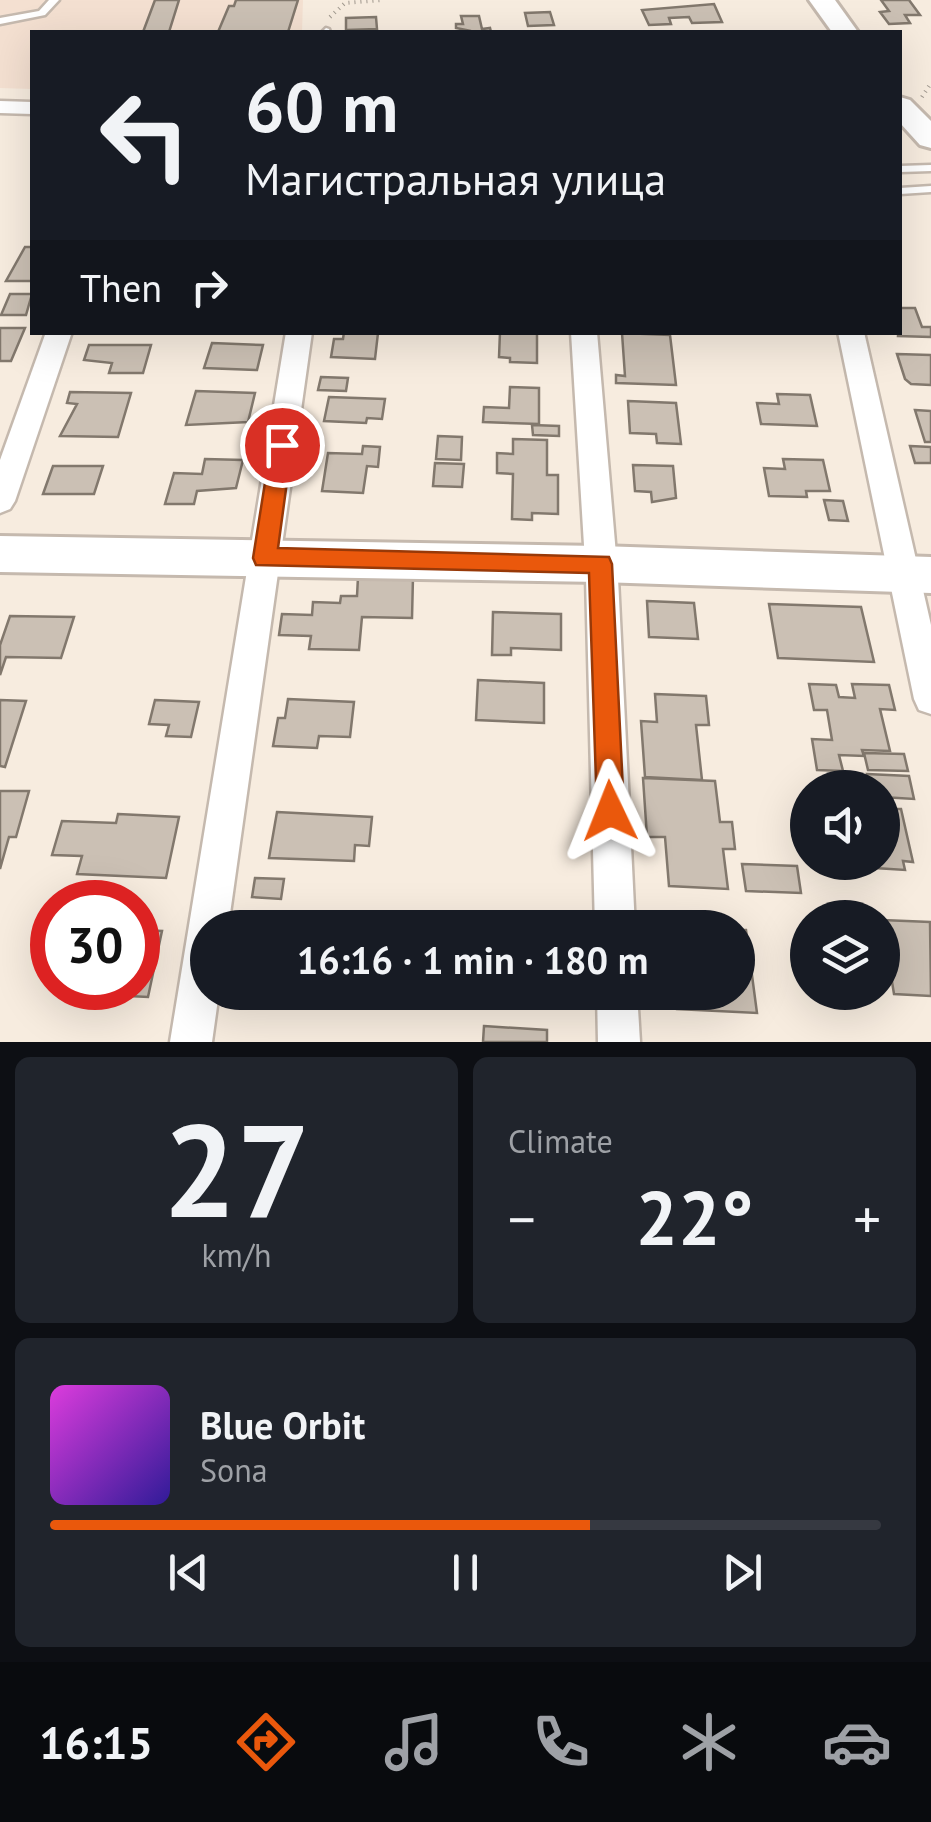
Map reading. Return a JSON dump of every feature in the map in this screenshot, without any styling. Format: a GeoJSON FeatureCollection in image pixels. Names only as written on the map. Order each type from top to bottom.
{"type":"FeatureCollection","features":[{"type":"Feature","properties":{"kind":"street"},"geometry":{"type":"LineString","coordinates":[[822,0],[844,30]]}},
{"type":"Feature","properties":{"kind":"street"},"geometry":{"type":"LineString","coordinates":[[0,107],[30,108]]}},
{"type":"Feature","properties":{"kind":"street"},"geometry":{"type":"LineString","coordinates":[[902,108],[931,139]]}},
{"type":"Feature","properties":{"kind":"street"},"geometry":{"type":"LineString","coordinates":[[0,501],[57,335]]}},
{"type":"Feature","properties":{"kind":"street"},"geometry":{"type":"LineString","coordinates":[[211,910],[299,335]]}},
{"type":"Feature","properties":{"kind":"street"},"geometry":{"type":"LineString","coordinates":[[584,335],[600,564],[614,910]]}},
{"type":"Feature","properties":{"kind":"street"},"geometry":{"type":"LineString","coordinates":[[851,335],[916,574],[931,699]]}},
{"type":"Feature","properties":{"kind":"street"},"geometry":{"type":"LineString","coordinates":[[0,554],[600,564],[916,574]]}},
{"type":"Feature","properties":{"kind":"street"},"geometry":{"type":"LineString","coordinates":[[191,1042],[196,1010]]}},
{"type":"Feature","properties":{"kind":"street"},"geometry":{"type":"LineString","coordinates":[[618,1010],[619,1042]]}},
{"type":"Feature","properties":{"kind":"lane"},"geometry":{"type":"LineString","coordinates":[[0,20],[42,13],[54,0]]}},
{"type":"Feature","properties":{"kind":"lane"},"geometry":{"type":"LineString","coordinates":[[902,169],[931,168]]}},
{"type":"Feature","properties":{"kind":"lane"},"geometry":{"type":"LineString","coordinates":[[902,191],[931,190]]}},
{"type":"Feature","properties":{"kind":"path"},"geometry":{"type":"LineString","coordinates":[[345,3],[381,0]]}},
{"type":"Feature","properties":{"kind":"shaded area"},"geometry":{"type":"Polygon","coordinates":[[[0,0],[303,0],[302,30],[30,30],[30,89],[0,88],[0,0]]]}},
{"type":"Feature","properties":{"kind":"building"},"geometry":{"type":"Polygon","coordinates":[[[155,0],[179,0],[170,30],[144,30],[155,0]]]}},
{"type":"Feature","properties":{"kind":"building"},"geometry":{"type":"Polygon","coordinates":[[[236,0],[298,0],[289,30],[219,30],[229,6],[234,6],[236,0]]]}},
{"type":"Feature","properties":{"kind":"building"},"geometry":{"type":"Polygon","coordinates":[[[881,0],[909,0],[920,15],[905,15],[910,23],[889,24],[880,12],[889,11],[881,0]]]}},
{"type":"Feature","properties":{"kind":"building"},"geometry":{"type":"Polygon","coordinates":[[[714,4],[722,22],[692,23],[689,17],[669,18],[671,24],[649,25],[642,10],[714,4]]]}},
{"type":"Feature","properties":{"kind":"building"},"geometry":{"type":"Polygon","coordinates":[[[550,12],[554,25],[528,26],[525,13],[550,12]]]}},
{"type":"Feature","properties":{"kind":"building"},"geometry":{"type":"Polygon","coordinates":[[[461,16],[479,16],[482,29],[490,30],[456,28],[456,24],[463,24],[461,16]]]}},
{"type":"Feature","properties":{"kind":"building"},"geometry":{"type":"Polygon","coordinates":[[[376,17],[377,29],[346,30],[346,18],[376,17]]]}},
{"type":"Feature","properties":{"kind":"building"},"geometry":{"type":"Polygon","coordinates":[[[25,247],[30,247],[30,281],[6,281],[25,247]]]}},
{"type":"Feature","properties":{"kind":"building"},"geometry":{"type":"Polygon","coordinates":[[[10,294],[30,294],[26,315],[1,315],[10,294]]]}},
{"type":"Feature","properties":{"kind":"building"},"geometry":{"type":"Polygon","coordinates":[[[902,308],[915,308],[922,327],[931,327],[931,337],[898,336],[902,335],[902,308]]]}},
{"type":"Feature","properties":{"kind":"building"},"geometry":{"type":"Polygon","coordinates":[[[0,328],[25,328],[11,361],[0,361],[0,328]]]}},
{"type":"Feature","properties":{"kind":"building"},"geometry":{"type":"Polygon","coordinates":[[[344,335],[378,335],[375,359],[331,357],[334,339],[343,339],[344,335]]]}},
{"type":"Feature","properties":{"kind":"building"},"geometry":{"type":"Polygon","coordinates":[[[500,335],[537,335],[537,363],[510,362],[510,358],[499,357],[500,335]]]}},
{"type":"Feature","properties":{"kind":"building"},"geometry":{"type":"Polygon","coordinates":[[[622,335],[670,335],[676,385],[616,383],[616,375],[625,376],[622,335]]]}},
{"type":"Feature","properties":{"kind":"building"},"geometry":{"type":"Polygon","coordinates":[[[212,343],[263,345],[257,370],[204,368],[212,343]]]}},
{"type":"Feature","properties":{"kind":"building"},"geometry":{"type":"Polygon","coordinates":[[[89,345],[151,345],[143,373],[109,373],[112,363],[84,360],[89,345]]]}},
{"type":"Feature","properties":{"kind":"building"},"geometry":{"type":"Polygon","coordinates":[[[897,354],[931,355],[931,385],[911,384],[905,379],[897,354]]]}},
{"type":"Feature","properties":{"kind":"building"},"geometry":{"type":"Polygon","coordinates":[[[321,377],[348,378],[346,391],[318,390],[321,377]]]}},
{"type":"Feature","properties":{"kind":"building"},"geometry":{"type":"Polygon","coordinates":[[[510,387],[539,388],[539,424],[483,422],[484,407],[509,408],[510,387]]]}},
{"type":"Feature","properties":{"kind":"building"},"geometry":{"type":"Polygon","coordinates":[[[196,391],[255,393],[248,422],[186,425],[196,391]]]}},
{"type":"Feature","properties":{"kind":"building"},"geometry":{"type":"Polygon","coordinates":[[[70,392],[131,393],[118,437],[60,436],[77,404],[67,403],[70,392]]]}},
{"type":"Feature","properties":{"kind":"building"},"geometry":{"type":"Polygon","coordinates":[[[777,394],[810,395],[817,426],[761,424],[757,403],[779,404],[777,394]]]}},
{"type":"Feature","properties":{"kind":"building"},"geometry":{"type":"Polygon","coordinates":[[[329,397],[385,399],[382,419],[367,418],[366,423],[324,421],[329,397]]]}},
{"type":"Feature","properties":{"kind":"building"},"geometry":{"type":"Polygon","coordinates":[[[628,401],[676,403],[681,444],[657,443],[656,434],[630,433],[628,401]]]}},
{"type":"Feature","properties":{"kind":"building"},"geometry":{"type":"Polygon","coordinates":[[[915,410],[931,411],[931,442],[925,442],[915,410]]]}},
{"type":"Feature","properties":{"kind":"building"},"geometry":{"type":"Polygon","coordinates":[[[532,425],[559,426],[559,436],[533,435],[532,425]]]}},
{"type":"Feature","properties":{"kind":"building"},"geometry":{"type":"Polygon","coordinates":[[[438,436],[462,437],[461,460],[436,459],[438,436]]]}},
{"type":"Feature","properties":{"kind":"building"},"geometry":{"type":"Polygon","coordinates":[[[513,439],[547,440],[547,475],[558,475],[558,514],[532,513],[532,520],[512,519],[513,474],[497,473],[497,453],[513,454],[513,439]]]}},
{"type":"Feature","properties":{"kind":"building"},"geometry":{"type":"Polygon","coordinates":[[[363,446],[380,447],[378,467],[367,466],[363,493],[322,491],[328,453],[362,454],[363,446]]]}},
{"type":"Feature","properties":{"kind":"building"},"geometry":{"type":"Polygon","coordinates":[[[910,446],[931,447],[931,463],[915,463],[910,446]]]}},
{"type":"Feature","properties":{"kind":"building"},"geometry":{"type":"Polygon","coordinates":[[[205,459],[243,460],[236,488],[197,491],[194,504],[165,504],[174,473],[202,474],[205,459]]]}},
{"type":"Feature","properties":{"kind":"building"},"geometry":{"type":"Polygon","coordinates":[[[783,459],[823,460],[830,491],[806,491],[807,497],[769,496],[764,468],[785,469],[783,459]]]}},
{"type":"Feature","properties":{"kind":"building"},"geometry":{"type":"Polygon","coordinates":[[[435,463],[464,464],[462,487],[433,486],[435,463]]]}},
{"type":"Feature","properties":{"kind":"building"},"geometry":{"type":"Polygon","coordinates":[[[633,465],[673,466],[676,498],[652,502],[651,492],[635,491],[633,465]]]}},
{"type":"Feature","properties":{"kind":"building"},"geometry":{"type":"Polygon","coordinates":[[[53,466],[103,466],[94,494],[43,494],[53,466]]]}},
{"type":"Feature","properties":{"kind":"building"},"geometry":{"type":"Polygon","coordinates":[[[824,500],[843,501],[848,521],[829,520],[824,500]]]}},
{"type":"Feature","properties":{"kind":"building"},"geometry":{"type":"Polygon","coordinates":[[[358,577],[413,577],[412,618],[362,617],[359,650],[309,649],[311,636],[279,635],[282,614],[312,615],[313,602],[340,603],[341,596],[357,596],[358,577]]]}},
{"type":"Feature","properties":{"kind":"building"},"geometry":{"type":"Polygon","coordinates":[[[647,601],[694,603],[698,639],[649,637],[647,601]]]}},
{"type":"Feature","properties":{"kind":"building"},"geometry":{"type":"Polygon","coordinates":[[[769,604],[861,607],[874,662],[778,658],[769,604]]]}},
{"type":"Feature","properties":{"kind":"building"},"geometry":{"type":"Polygon","coordinates":[[[493,612],[561,614],[561,650],[511,648],[511,655],[492,655],[493,612]]]}},
{"type":"Feature","properties":{"kind":"building"},"geometry":{"type":"Polygon","coordinates":[[[10,616],[74,617],[61,658],[6,657],[0,675],[0,645],[10,616]]]}},
{"type":"Feature","properties":{"kind":"building"},"geometry":{"type":"Polygon","coordinates":[[[478,680],[544,683],[544,723],[476,720],[478,680]]]}},
{"type":"Feature","properties":{"kind":"building"},"geometry":{"type":"Polygon","coordinates":[[[809,684],[836,685],[839,697],[855,698],[852,684],[889,685],[895,710],[880,709],[890,751],[862,750],[864,756],[839,755],[843,770],[817,770],[812,739],[832,740],[827,710],[814,710],[809,684]]]}},
{"type":"Feature","properties":{"kind":"building"},"geometry":{"type":"Polygon","coordinates":[[[655,694],[706,696],[709,725],[696,725],[702,780],[645,777],[641,721],[657,722],[655,694]]]}},
{"type":"Feature","properties":{"kind":"building"},"geometry":{"type":"Polygon","coordinates":[[[288,699],[354,702],[350,737],[319,736],[317,748],[273,746],[278,718],[285,718],[288,699]]]}},
{"type":"Feature","properties":{"kind":"building"},"geometry":{"type":"Polygon","coordinates":[[[0,700],[26,701],[5,767],[0,766],[0,700]]]}},
{"type":"Feature","properties":{"kind":"building"},"geometry":{"type":"Polygon","coordinates":[[[155,700],[199,702],[191,737],[166,736],[169,725],[149,724],[155,700]]]}},
{"type":"Feature","properties":{"kind":"building"},"geometry":{"type":"Polygon","coordinates":[[[864,753],[904,754],[908,771],[900,770],[868,770],[864,753]]]}},
{"type":"Feature","properties":{"kind":"building"},"geometry":{"type":"Polygon","coordinates":[[[900,776],[909,776],[914,799],[900,798],[900,776]]]}},
{"type":"Feature","properties":{"kind":"building"},"geometry":{"type":"Polygon","coordinates":[[[643,778],[715,781],[720,822],[732,822],[735,849],[723,849],[728,889],[669,886],[665,837],[647,837],[643,778]]]}},
{"type":"Feature","properties":{"kind":"building"},"geometry":{"type":"Polygon","coordinates":[[[0,791],[29,791],[16,837],[9,837],[0,869],[0,791]]]}},
{"type":"Feature","properties":{"kind":"building"},"geometry":{"type":"Polygon","coordinates":[[[900,809],[913,862],[903,861],[905,870],[900,870],[900,809]]]}},
{"type":"Feature","properties":{"kind":"building"},"geometry":{"type":"Polygon","coordinates":[[[277,812],[372,817],[369,846],[355,845],[354,861],[269,858],[277,812]]]}},
{"type":"Feature","properties":{"kind":"building"},"geometry":{"type":"Polygon","coordinates":[[[118,814],[179,817],[166,878],[77,874],[82,856],[52,855],[62,821],[116,823],[118,814]]]}},
{"type":"Feature","properties":{"kind":"building"},"geometry":{"type":"Polygon","coordinates":[[[742,864],[790,866],[790,880],[799,880],[801,893],[746,891],[742,864]]]}},
{"type":"Feature","properties":{"kind":"building"},"geometry":{"type":"Polygon","coordinates":[[[255,878],[284,879],[281,899],[252,897],[255,878]]]}},
{"type":"Feature","properties":{"kind":"building"},"geometry":{"type":"Polygon","coordinates":[[[900,921],[930,922],[931,996],[900,994],[900,921]]]}},
{"type":"Feature","properties":{"kind":"building"},"geometry":{"type":"Polygon","coordinates":[[[755,998],[757,1013],[697,1010],[755,1010],[755,998]]]}},
{"type":"Feature","properties":{"kind":"building"},"geometry":{"type":"Polygon","coordinates":[[[484,1026],[547,1030],[547,1042],[483,1042],[484,1026]]]}},
{"type":"Feature","properties":{"kind":"route"},"geometry":{"type":"LineString","coordinates":[[282,445],[265,558],[600,564],[610,811]]}}]}
